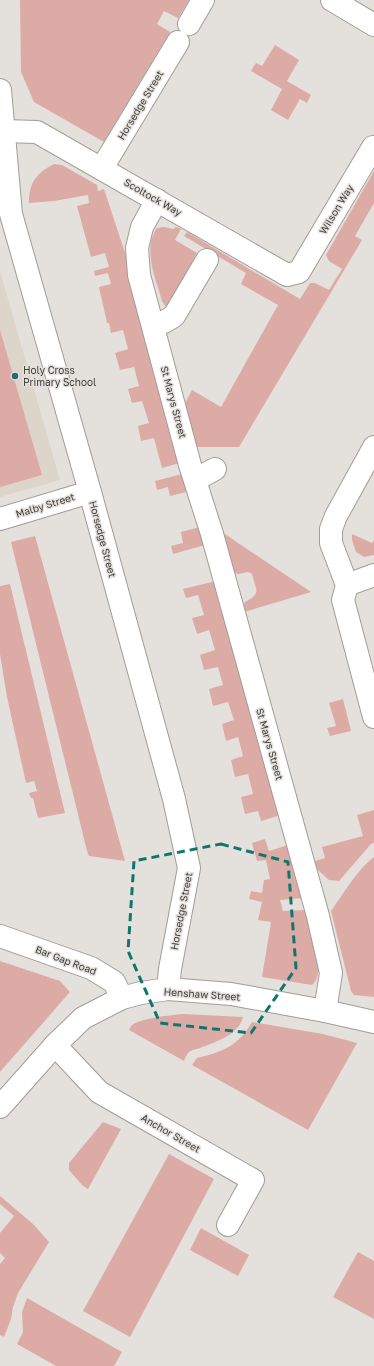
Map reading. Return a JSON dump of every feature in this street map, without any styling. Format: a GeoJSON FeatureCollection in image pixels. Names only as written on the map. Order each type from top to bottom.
{"type":"FeatureCollection","features":[{"type":"Feature","properties":{"kind":"street","name":"Horsedge Street"},"geometry":{"type":"LineString","coordinates":[[102,168],[203,0]]}},
{"type":"Feature","properties":{"kind":"street"},"geometry":{"type":"LineString","coordinates":[[332,0],[374,25]]}},
{"type":"Feature","properties":{"kind":"street","name":"Horsedge Street"},"geometry":{"type":"LineString","coordinates":[[0,90],[11,214],[90,492],[174,799],[189,868],[170,969],[168,989]]}},
{"type":"Feature","properties":{"kind":"street","name":"Scoltock Way"},"geometry":{"type":"LineString","coordinates":[[3,130],[38,132],[287,275],[299,272]]}},
{"type":"Feature","properties":{"kind":"street","name":"Wilson Way"},"geometry":{"type":"LineString","coordinates":[[299,272],[373,147]]}},
{"type":"Feature","properties":{"kind":"street","name":"St Marys Street"},"geometry":{"type":"LineString","coordinates":[[157,200],[142,227],[136,248],[139,275],[195,480],[212,534],[318,916],[331,974],[325,1011]]}},
{"type":"Feature","properties":{"kind":"street"},"geometry":{"type":"LineString","coordinates":[[153,324],[164,322],[174,316],[207,260]]}},
{"type":"Feature","properties":{"kind":"street"},"geometry":{"type":"LineString","coordinates":[[374,446],[336,516],[331,529],[331,543],[347,585],[343,600],[374,717]]}},
{"type":"Feature","properties":{"kind":"street"},"geometry":{"type":"LineString","coordinates":[[195,480],[215,469]]}},
{"type":"Feature","properties":{"kind":"street","name":"Malby Street"},"geometry":{"type":"LineString","coordinates":[[0,519],[90,492]]}},
{"type":"Feature","properties":{"kind":"street"},"geometry":{"type":"LineString","coordinates":[[347,585],[374,575]]}},
{"type":"Feature","properties":{"kind":"street","name":"Bar Gap Road"},"geometry":{"type":"LineString","coordinates":[[0,936],[91,968],[114,982],[122,998]]}},
{"type":"Feature","properties":{"kind":"street","name":"Henshaw Street"},"geometry":{"type":"LineString","coordinates":[[0,1107],[55,1045],[83,1018],[122,998],[141,993],[168,989],[231,994],[325,1011],[374,1022]]}},
{"type":"Feature","properties":{"kind":"street","name":"Anchor Street"},"geometry":{"type":"LineString","coordinates":[[55,1045],[99,1092],[253,1180],[228,1225]]}},
{"type":"Feature","properties":{"kind":"highlighted area"},"geometry":{"type":"Polygon","coordinates":[[[221,844],[288,862],[296,968],[251,1033],[160,1023],[128,951],[134,861],[221,844]]]}},
{"type":"Feature","properties":{"kind":"shaded area"},"geometry":{"type":"Polygon","coordinates":[[[20,0],[189,0],[178,18],[164,11],[157,24],[170,32],[104,142],[34,102],[21,72],[20,0]]]}},
{"type":"Feature","properties":{"kind":"shaded area"},"geometry":{"type":"Polygon","coordinates":[[[275,45],[299,60],[287,81],[311,95],[307,103],[300,99],[288,120],[271,110],[282,89],[251,71],[256,63],[262,66],[275,45]]]}},
{"type":"Feature","properties":{"kind":"shaded area"},"geometry":{"type":"Polygon","coordinates":[[[54,164],[62,165],[97,185],[98,191],[104,189],[128,262],[183,462],[162,468],[154,438],[141,441],[138,426],[149,423],[142,401],[132,403],[128,389],[139,386],[134,367],[120,370],[115,353],[128,349],[123,330],[111,333],[109,323],[107,323],[99,287],[111,284],[108,273],[95,276],[94,271],[109,267],[105,253],[91,257],[77,206],[89,203],[88,195],[54,201],[29,203],[30,190],[35,179],[42,171],[54,164]]]}},
{"type":"Feature","properties":{"kind":"shaded area"},"geometry":{"type":"Polygon","coordinates":[[[374,171],[374,203],[355,236],[362,240],[239,447],[195,447],[184,405],[192,390],[221,407],[278,305],[241,284],[246,273],[184,236],[187,232],[300,299],[310,283],[315,283],[329,290],[342,269],[329,261],[326,255],[374,171]]]}},
{"type":"Feature","properties":{"kind":"shaded area"},"geometry":{"type":"Polygon","coordinates":[[[164,227],[173,229],[176,227],[181,229],[175,240],[197,253],[168,305],[165,306],[162,301],[154,274],[150,255],[153,236],[157,228],[164,227]]]}},
{"type":"Feature","properties":{"kind":"shaded area","name":"Holy Cross Primary School"},"geometry":{"type":"Polygon","coordinates":[[[0,271],[60,480],[0,497],[0,271]]]}},
{"type":"Feature","properties":{"kind":"shaded area"},"geometry":{"type":"Polygon","coordinates":[[[0,330],[42,475],[0,487],[0,330]]]}},
{"type":"Feature","properties":{"kind":"shaded area"},"geometry":{"type":"Polygon","coordinates":[[[186,473],[190,491],[170,496],[168,487],[157,490],[155,481],[186,473]]]}},
{"type":"Feature","properties":{"kind":"shaded area"},"geometry":{"type":"Polygon","coordinates":[[[200,527],[205,545],[173,554],[171,546],[183,543],[181,532],[200,527]]]}},
{"type":"Feature","properties":{"kind":"shaded area"},"geometry":{"type":"Polygon","coordinates":[[[219,530],[311,592],[244,612],[243,607],[245,602],[256,594],[252,574],[248,572],[238,574],[234,573],[219,530]]]}},
{"type":"Feature","properties":{"kind":"shaded area"},"geometry":{"type":"Polygon","coordinates":[[[352,534],[372,543],[374,540],[374,555],[364,557],[356,552],[352,540],[352,534]]]}},
{"type":"Feature","properties":{"kind":"shaded area"},"geometry":{"type":"Polygon","coordinates":[[[35,536],[125,861],[89,856],[87,851],[11,542],[35,536]]]}},
{"type":"Feature","properties":{"kind":"shaded area"},"geometry":{"type":"Polygon","coordinates":[[[216,581],[281,815],[261,821],[258,811],[245,814],[241,797],[253,794],[248,774],[235,777],[231,760],[243,756],[238,737],[226,741],[222,724],[234,720],[228,702],[213,706],[209,689],[223,685],[218,667],[204,670],[200,655],[215,650],[209,630],[197,634],[192,618],[204,615],[198,595],[186,598],[183,589],[216,581]]]}},
{"type":"Feature","properties":{"kind":"shaded area"},"geometry":{"type":"Polygon","coordinates":[[[10,584],[65,813],[38,818],[33,798],[31,798],[29,793],[37,791],[34,781],[26,783],[7,697],[0,654],[0,586],[10,584]]]}},
{"type":"Feature","properties":{"kind":"shaded area"},"geometry":{"type":"Polygon","coordinates":[[[343,699],[351,731],[330,736],[327,728],[336,726],[329,703],[343,699]]]}},
{"type":"Feature","properties":{"kind":"shaded area"},"geometry":{"type":"Polygon","coordinates":[[[374,810],[374,843],[371,844],[339,881],[329,880],[317,869],[315,861],[325,858],[322,847],[363,836],[357,815],[374,810]]]}},
{"type":"Feature","properties":{"kind":"shaded area"},"geometry":{"type":"Polygon","coordinates":[[[265,839],[269,851],[288,845],[303,898],[280,900],[283,911],[306,910],[317,949],[319,970],[317,979],[312,985],[262,977],[271,922],[258,920],[262,902],[249,899],[251,891],[262,893],[264,880],[270,879],[266,860],[257,861],[252,843],[265,839]]]}},
{"type":"Feature","properties":{"kind":"shaded area"},"geometry":{"type":"Polygon","coordinates":[[[374,857],[374,997],[354,995],[351,991],[331,911],[356,875],[374,857]]]}},
{"type":"Feature","properties":{"kind":"shaded area"},"geometry":{"type":"Polygon","coordinates":[[[0,961],[60,981],[70,992],[0,1072],[0,961]]]}},
{"type":"Feature","properties":{"kind":"shaded area"},"geometry":{"type":"Polygon","coordinates":[[[183,1014],[243,1017],[237,1029],[232,1033],[219,1040],[190,1051],[184,1061],[129,1030],[132,1025],[142,1020],[183,1014]]]}},
{"type":"Feature","properties":{"kind":"shaded area"},"geometry":{"type":"Polygon","coordinates":[[[252,1022],[323,1034],[357,1043],[308,1130],[192,1065],[197,1058],[229,1047],[241,1037],[252,1022]]]}},
{"type":"Feature","properties":{"kind":"shaded area"},"geometry":{"type":"Polygon","coordinates":[[[103,1122],[121,1129],[88,1189],[82,1185],[69,1170],[69,1163],[103,1122]]]}},
{"type":"Feature","properties":{"kind":"shaded area"},"geometry":{"type":"Polygon","coordinates":[[[169,1154],[214,1179],[130,1337],[83,1311],[169,1154]]]}},
{"type":"Feature","properties":{"kind":"shaded area"},"geometry":{"type":"Polygon","coordinates":[[[0,1196],[33,1224],[49,1242],[18,1293],[11,1319],[4,1337],[0,1335],[0,1264],[5,1258],[0,1253],[0,1233],[14,1216],[0,1204],[0,1196]]]}},
{"type":"Feature","properties":{"kind":"shaded area"},"geometry":{"type":"Polygon","coordinates":[[[201,1228],[249,1255],[238,1276],[190,1250],[201,1228]]]}},
{"type":"Feature","properties":{"kind":"shaded area"},"geometry":{"type":"Polygon","coordinates":[[[358,1252],[374,1261],[374,1319],[333,1297],[358,1252]]]}},
{"type":"Feature","properties":{"kind":"shaded area"},"geometry":{"type":"Polygon","coordinates":[[[27,1298],[122,1352],[114,1366],[56,1366],[17,1344],[23,1332],[22,1312],[27,1298]]]}},
{"type":"Feature","properties":{"kind":"place","name":"Holy Cross Primary School"},"geometry":{"type":"Point","coordinates":[15,376]}}]}
